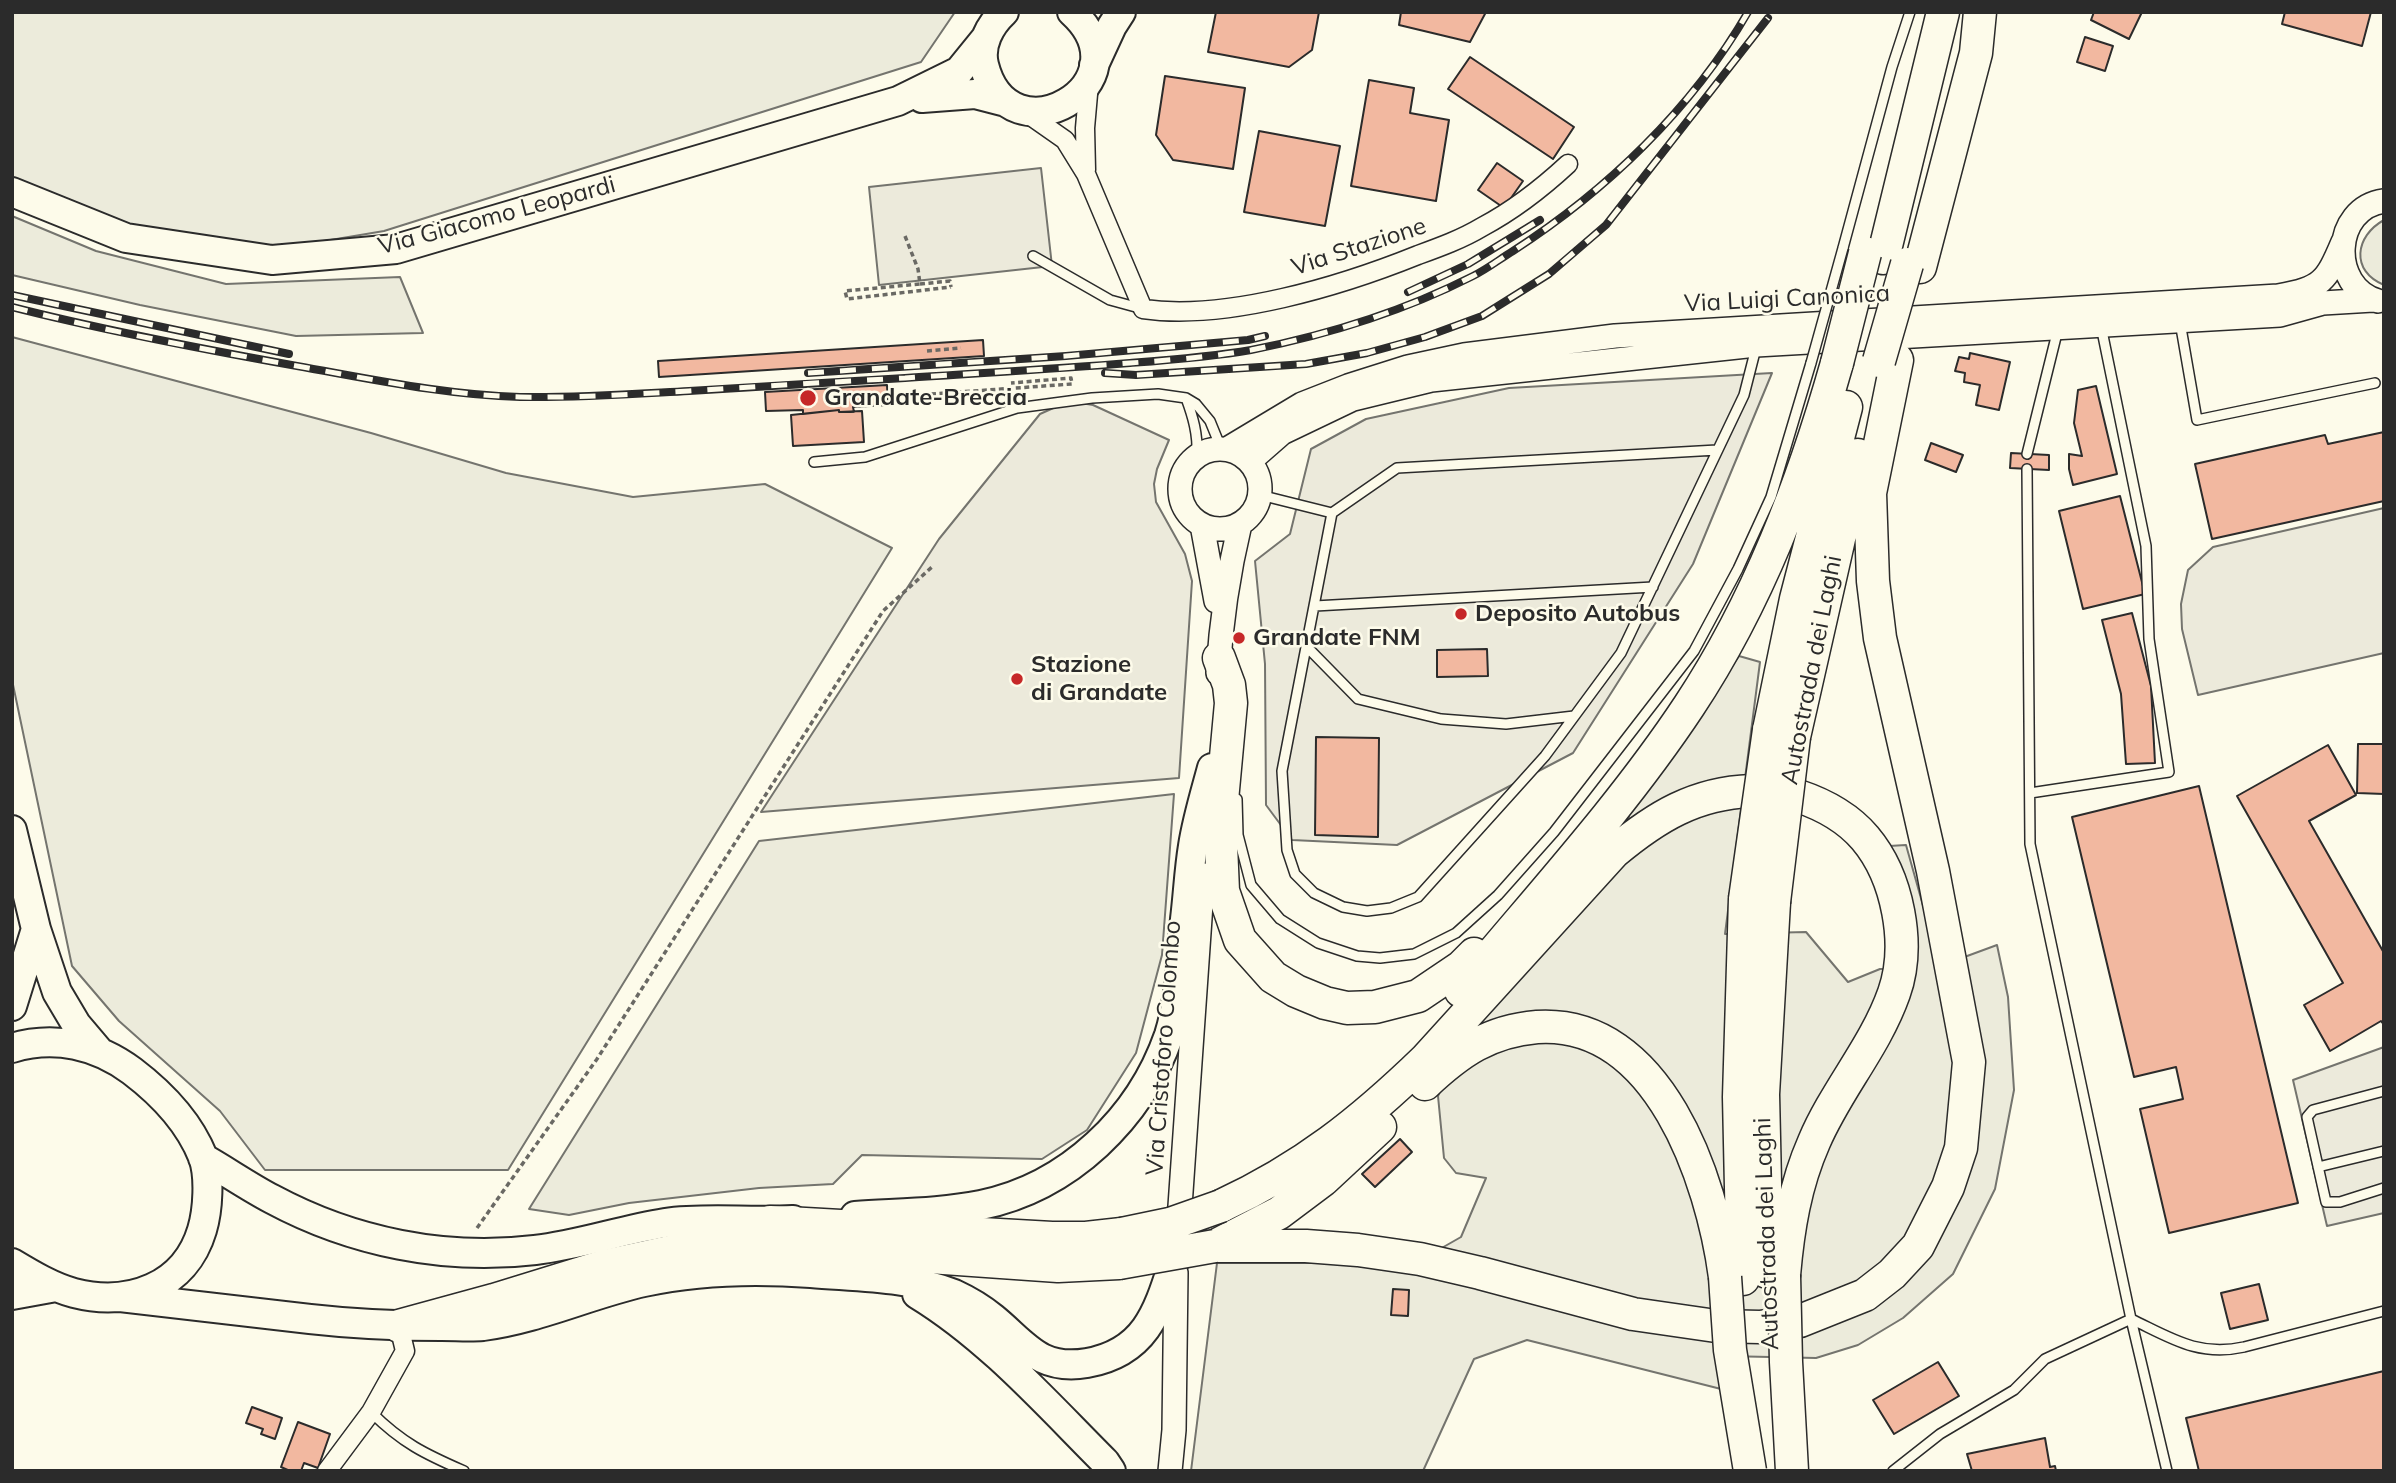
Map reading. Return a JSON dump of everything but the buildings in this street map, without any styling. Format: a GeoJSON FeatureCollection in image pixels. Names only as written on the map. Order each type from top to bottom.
{"type":"FeatureCollection","features":[{"type":"Feature","properties":{"kind":"highway"},"geometry":{"type":"LineString","coordinates":[[1306,1161],[1443,1012],[1612,809],[1689,706],[1761,578],[1816,436],[1856,362],[1884,258],[1929,12]]}},
{"type":"Feature","properties":{"kind":"highway","name":"Autostrada dei Laghi"},"geometry":{"type":"LineString","coordinates":[[1784,1471],[1772,1362],[1755,1277],[1739,1097],[1760,901],[1782,734],[1856,362],[1943,12]]}},
{"type":"Feature","properties":{"kind":"highway","name":"Autostrada dei Laghi"},"geometry":{"type":"LineString","coordinates":[[1884,258],[1979,12]]}},
{"type":"Feature","properties":{"kind":"highway"},"geometry":{"type":"LineString","coordinates":[[771,1222],[1086,1238],[1121,1249],[1306,1246],[1358,1250],[1408,1257],[1480,1273],[1633,1314],[1716,1326],[1760,1327],[1800,1321],[1865,1295],[1892,1274],[1918,1246],[1948,1187],[1961,1148],[1969,1062],[1935,884],[1880,638],[1873,581],[1870,494],[1856,362]]}},
{"type":"Feature","properties":{"kind":"highway"},"geometry":{"type":"LineString","coordinates":[[1219,644],[1231,703],[1220,822],[1223,891],[1240,940],[1273,977],[1296,991],[1325,1003],[1347,1008],[1375,1007],[1418,996],[1461,967],[1593,820],[1612,809]]}},
{"type":"Feature","properties":{"kind":"highway"},"geometry":{"type":"LineString","coordinates":[[399,1326],[494,1300],[601,1266],[684,1249],[773,1246],[1058,1266],[1121,1249],[1170,1224],[1221,1206],[1257,1189],[1306,1161],[1352,1128],[1426,1059],[1614,852],[1637,833],[1668,813],[1696,800],[1726,792],[1769,791],[1796,795],[1824,807],[1865,838],[1896,897],[1901,939],[1895,991],[1880,1026],[1833,1101],[1798,1181],[1788,1232],[1755,1277],[1730,1350],[1750,1471]]}},
{"type":"Feature","properties":{"kind":"highway"},"geometry":{"type":"LineString","coordinates":[[1215,1246],[1279,1213],[1322,1180],[1434,1076],[1465,1050],[1488,1037],[1516,1029],[1548,1027],[1597,1036],[1620,1050],[1646,1076],[1668,1107],[1687,1142],[1702,1181],[1721,1250],[1755,1277],[1786,1362],[1792,1471]]}},
{"type":"Feature","properties":{"kind":"highway","name":"Autostrada dei Laghi"},"geometry":{"type":"LineString","coordinates":[[1755,1277],[1746,1364],[1759,1471]]}},
{"type":"Feature","properties":{"kind":"main road"},"geometry":{"type":"LineString","coordinates":[[1072,12],[1091,37],[1092,72]]}},
{"type":"Feature","properties":{"kind":"main road","name":"Via Giacomo Leopardi"},"geometry":{"type":"LineString","coordinates":[[898,101],[975,94],[1040,112],[1058,109],[1074,100],[1092,72],[1121,12]]}},
{"type":"Feature","properties":{"kind":"main road","name":"Via Giacomo Leopardi"},"geometry":{"type":"LineString","coordinates":[[995,21],[982,60],[987,80],[995,92],[1013,105]]}},
{"type":"Feature","properties":{"kind":"main road","name":"Via Giacomo Leopardi"},"geometry":{"type":"LineString","coordinates":[[12,192],[126,238],[272,260],[396,249],[898,101],[959,71],[995,21]]}},
{"type":"Feature","properties":{"kind":"main road"},"geometry":{"type":"LineString","coordinates":[[12,830],[36,929],[57,992],[76,1024],[99,1050],[150,1085],[171,1106],[204,1158],[272,1199],[322,1222],[403,1245],[456,1254],[534,1250],[668,1223],[771,1222],[944,1210],[982,1205],[1023,1193],[1059,1175],[1094,1149],[1124,1115],[1148,1082],[1169,1033],[1177,992],[1193,845],[1224,772]]}},
{"type":"Feature","properties":{"kind":"main road"},"geometry":{"type":"LineString","coordinates":[[12,1006],[36,929]]}},
{"type":"Feature","properties":{"kind":"main road"},"geometry":{"type":"LineString","coordinates":[[12,1048],[44,1042],[99,1050]]}},
{"type":"Feature","properties":{"kind":"main road"},"geometry":{"type":"LineString","coordinates":[[120,1297],[168,1281],[183,1269],[198,1243],[207,1215],[204,1158]]}},
{"type":"Feature","properties":{"kind":"main road"},"geometry":{"type":"LineString","coordinates":[[12,1263],[56,1287],[76,1293],[348,1323],[399,1326],[482,1326],[536,1314],[644,1282],[728,1272],[809,1273],[896,1281],[933,1287],[955,1295],[994,1319],[1027,1350],[1062,1364],[1107,1358],[1129,1347],[1144,1334],[1158,1308],[1176,1255]]}},
{"type":"Feature","properties":{"kind":"main road"},"geometry":{"type":"LineString","coordinates":[[896,1281],[944,1310],[980,1338],[1111,1471]]}},
{"type":"Feature","properties":{"kind":"main road"},"geometry":{"type":"LineString","coordinates":[[12,1295],[56,1287]]}},
{"type":"Feature","properties":{"kind":"street"},"geometry":{"type":"LineString","coordinates":[[1086,174],[1085,128],[1092,72]]}},
{"type":"Feature","properties":{"kind":"street"},"geometry":{"type":"LineString","coordinates":[[1013,105],[1041,121],[1065,140],[1086,174],[1143,309]]}},
{"type":"Feature","properties":{"kind":"street","name":"Via Stazione"},"geometry":{"type":"LineString","coordinates":[[1143,309],[1189,313],[1313,291],[1358,278],[1479,229],[1542,188],[1568,164]]}},
{"type":"Feature","properties":{"kind":"street","name":"Via Luigi Canonica"},"geometry":{"type":"LineString","coordinates":[[1197,455],[1204,451],[1224,448],[1302,404],[1348,386],[1408,367],[1464,355],[1615,336],[2278,296],[2316,286],[2326,277],[2349,225],[2361,211],[2382,200]]}},
{"type":"Feature","properties":{"kind":"street"},"geometry":{"type":"LineString","coordinates":[[2343,242],[2342,260],[2347,275],[2358,290],[2378,301]]}},
{"type":"Feature","properties":{"kind":"street","name":"Via Luigi Canonica"},"geometry":{"type":"LineString","coordinates":[[1250,461],[1282,433],[1353,399],[1431,380],[1756,345],[2280,314],[2323,303],[2378,301]]}},
{"type":"Feature","properties":{"kind":"street"},"geometry":{"type":"LineString","coordinates":[[1197,455],[1184,469],[1179,487],[1185,510],[1202,525],[1228,529],[1249,517],[1256,507],[1261,483],[1250,461],[1240,453],[1224,448]]}},
{"type":"Feature","properties":{"kind":"street","name":"Via Cristoforo Colombo"},"geometry":{"type":"LineString","coordinates":[[1219,644],[1227,576],[1240,524]]}},
{"type":"Feature","properties":{"kind":"street","name":"Via Cristoforo Colombo"},"geometry":{"type":"LineString","coordinates":[[1170,1471],[1174,1430],[1176,1255],[1224,772],[1219,644],[1210,561],[1202,525]]}},
{"type":"Feature","properties":{"kind":"street"},"geometry":{"type":"LineString","coordinates":[[327,1471],[371,1412],[405,1351],[399,1326]]}},
{"type":"Feature","properties":{"kind":"lane"},"geometry":{"type":"LineString","coordinates":[[1884,258],[1892,67],[1910,12]]}},
{"type":"Feature","properties":{"kind":"lane","name":"Via Stazione"},"geometry":{"type":"LineString","coordinates":[[1033,256],[1110,300],[1143,309]]}},
{"type":"Feature","properties":{"kind":"lane"},"geometry":{"type":"LineString","coordinates":[[2180,320],[2197,420],[2375,383]]}},
{"type":"Feature","properties":{"kind":"lane"},"geometry":{"type":"LineString","coordinates":[[2030,793],[2169,772],[2149,639],[2146,546],[2101,325]]}},
{"type":"Feature","properties":{"kind":"lane"},"geometry":{"type":"LineString","coordinates":[[2027,454],[2058,327]]}},
{"type":"Feature","properties":{"kind":"lane"},"geometry":{"type":"LineString","coordinates":[[1717,450],[1397,468],[1332,513],[1282,771],[1287,850],[1295,874],[1304,884],[1314,893],[1343,906],[1367,911],[1391,908],[1418,897],[1545,756],[1620,653],[1744,395],[1756,345]]}},
{"type":"Feature","properties":{"kind":"lane"},"geometry":{"type":"LineString","coordinates":[[1236,787],[1238,835],[1251,885],[1280,919],[1318,943],[1357,956],[1380,958],[1414,954],[1456,933],[1498,895],[1555,832],[1694,651],[1738,569],[1770,497],[1856,362]]}},
{"type":"Feature","properties":{"kind":"lane"},"geometry":{"type":"LineString","coordinates":[[814,463],[865,457],[1017,408],[1092,398],[1158,394],[1186,398],[1205,413],[1224,448]]}},
{"type":"Feature","properties":{"kind":"lane"},"geometry":{"type":"LineString","coordinates":[[1186,398],[1195,422],[1197,455]]}},
{"type":"Feature","properties":{"kind":"lane"},"geometry":{"type":"LineString","coordinates":[[2027,469],[2030,844],[2167,1471]]}},
{"type":"Feature","properties":{"kind":"lane"},"geometry":{"type":"LineString","coordinates":[[1260,495],[1332,513]]}},
{"type":"Feature","properties":{"kind":"lane"},"geometry":{"type":"LineString","coordinates":[[1315,606],[1653,587]]}},
{"type":"Feature","properties":{"kind":"lane"},"geometry":{"type":"LineString","coordinates":[[1307,647],[1357,699],[1441,719],[1506,724],[1574,716]]}},
{"type":"Feature","properties":{"kind":"lane"},"geometry":{"type":"LineString","coordinates":[[1224,772],[1231,703]]}},
{"type":"Feature","properties":{"kind":"lane"},"geometry":{"type":"LineString","coordinates":[[2384,1091],[2313,1110],[2307,1117],[2326,1202],[2340,1202],[2384,1188]]}},
{"type":"Feature","properties":{"kind":"lane"},"geometry":{"type":"LineString","coordinates":[[2318,1167],[2384,1151]]}},
{"type":"Feature","properties":{"kind":"lane"},"geometry":{"type":"LineString","coordinates":[[1893,1471],[1940,1434],[2014,1390],[2045,1359],[2132,1319],[2196,1349],[2220,1350],[2244,1347],[2384,1311]]}},
{"type":"Feature","properties":{"kind":"lane"},"geometry":{"type":"LineString","coordinates":[[371,1412],[390,1431],[417,1450],[464,1471]]}},
{"type":"Feature","properties":{"kind":"path"},"geometry":{"type":"LineString","coordinates":[[905,236],[918,269],[920,284]]}},
{"type":"Feature","properties":{"kind":"path"},"geometry":{"type":"LineString","coordinates":[[950,281],[951,287],[847,299],[845,291],[882,288],[920,284],[950,281]]}},
{"type":"Feature","properties":{"kind":"path"},"geometry":{"type":"LineString","coordinates":[[927,351],[961,348]]}},
{"type":"Feature","properties":{"kind":"path"},"geometry":{"type":"LineString","coordinates":[[932,394],[1072,384],[1071,378],[1011,383]]}},
{"type":"Feature","properties":{"kind":"path"},"geometry":{"type":"LineString","coordinates":[[467,1233],[476,1230],[597,1059],[883,611],[932,567]]}},
{"type":"Feature","properties":{"kind":"shaded area"},"geometry":{"type":"Polygon","coordinates":[[[12,12],[955,12],[921,62],[384,231],[283,248],[131,225],[12,179],[12,12]]]}},
{"type":"Feature","properties":{"kind":"shaded area"},"geometry":{"type":"Polygon","coordinates":[[[1041,168],[1052,266],[879,285],[869,187],[1041,168]]]}},
{"type":"Feature","properties":{"kind":"shaded area"},"geometry":{"type":"Polygon","coordinates":[[[12,216],[96,251],[226,284],[400,277],[423,333],[296,336],[140,305],[12,275],[12,216]]]}},
{"type":"Feature","properties":{"kind":"shaded area"},"geometry":{"type":"Polygon","coordinates":[[[2384,220],[2384,285],[2366,271],[2360,253],[2367,235],[2384,220]]]}},
{"type":"Feature","properties":{"kind":"shaded area"},"geometry":{"type":"Polygon","coordinates":[[[12,337],[371,433],[506,473],[633,497],[765,484],[892,548],[508,1170],[265,1170],[220,1111],[119,1021],[72,966],[12,680],[12,337]]]}},
{"type":"Feature","properties":{"kind":"shaded area","name":"Deposito Autobus"},"geometry":{"type":"Polygon","coordinates":[[[1772,373],[1693,564],[1573,753],[1397,845],[1292,840],[1266,805],[1265,664],[1255,561],[1290,534],[1311,449],[1366,419],[1509,388],[1772,373]]]}},
{"type":"Feature","properties":{"kind":"shaded area","name":"Stazione di Grandate"},"geometry":{"type":"Polygon","coordinates":[[[1069,401],[1093,405],[1169,440],[1157,469],[1154,484],[1156,502],[1185,554],[1192,581],[1179,778],[761,812],[939,539],[1040,414],[1069,401]]]}},
{"type":"Feature","properties":{"kind":"shaded area"},"geometry":{"type":"Polygon","coordinates":[[[2384,508],[2384,653],[2198,695],[2182,629],[2181,604],[2188,570],[2213,547],[2384,508]]]}},
{"type":"Feature","properties":{"kind":"shaded area"},"geometry":{"type":"Polygon","coordinates":[[[1739,656],[1760,662],[1725,934],[1806,932],[1848,982],[1880,969],[1911,969],[1889,846],[1906,845],[1940,966],[1997,945],[2008,997],[2014,1090],[1995,1189],[1953,1274],[1903,1318],[1858,1345],[1816,1358],[1724,1356],[1725,1390],[1527,1340],[1474,1359],[1423,1471],[1191,1471],[1217,1263],[1324,1263],[1403,1270],[1461,1237],[1486,1178],[1456,1173],[1444,1158],[1438,1096],[1467,1029],[1628,847],[1629,811],[1739,656]]]}},
{"type":"Feature","properties":{"kind":"shaded area"},"geometry":{"type":"Polygon","coordinates":[[[1174,794],[1162,955],[1136,1053],[1087,1130],[1042,1159],[862,1155],[833,1184],[759,1188],[629,1203],[569,1215],[529,1209],[759,841],[1174,794]]]}},
{"type":"Feature","properties":{"kind":"shaded area"},"geometry":{"type":"Polygon","coordinates":[[[2384,1047],[2384,1213],[2327,1226],[2293,1080],[2384,1047]]]}},
{"type":"Feature","properties":{"kind":"railway"},"geometry":{"type":"LineString","coordinates":[[12,307],[154,339],[380,381],[436,390],[520,397],[626,394],[1017,371],[1221,355],[1251,350],[1308,337],[1392,311],[1447,289],[1513,251],[1581,202],[1644,145],[1701,82],[1748,12]]}},
{"type":"Feature","properties":{"kind":"railway"},"geometry":{"type":"LineString","coordinates":[[1105,373],[1136,375],[1306,364],[1367,353],[1425,337],[1482,316],[1549,274],[1606,225],[1768,18]]}},
{"type":"Feature","properties":{"kind":"railway"},"geometry":{"type":"LineString","coordinates":[[1408,292],[1468,264],[1540,220]]}},
{"type":"Feature","properties":{"kind":"railway"},"geometry":{"type":"LineString","coordinates":[[12,295],[289,354]]}},
{"type":"Feature","properties":{"kind":"railway"},"geometry":{"type":"LineString","coordinates":[[808,373],[1066,356],[1248,340],[1265,336]]}},
{"type":"Feature","properties":{"kind":"place","name":"Grandate-Breccia"},"geometry":{"type":"Point","coordinates":[808,398]}},
{"type":"Feature","properties":{"kind":"place","name":"Deposito Autobus"},"geometry":{"type":"Point","coordinates":[1461,614]}},
{"type":"Feature","properties":{"kind":"place","name":"Grandate FNM"},"geometry":{"type":"Point","coordinates":[1239,638]}},
{"type":"Feature","properties":{"kind":"place","name":"Stazione di Grandate"},"geometry":{"type":"Point","coordinates":[1017,679]}}]}
